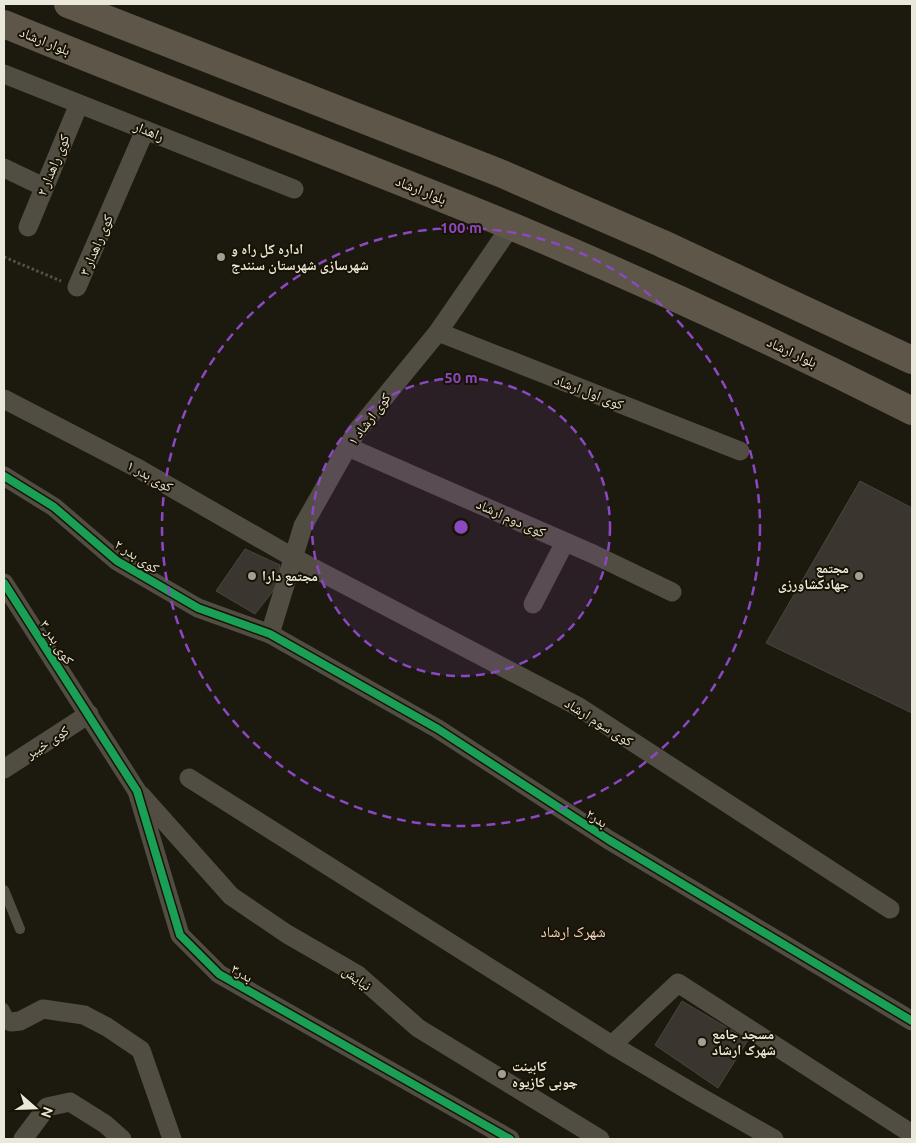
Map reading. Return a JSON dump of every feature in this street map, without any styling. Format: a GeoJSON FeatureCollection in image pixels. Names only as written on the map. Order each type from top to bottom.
{"type":"FeatureCollection","features":[{"type":"Feature","properties":{"kind":"main road"},"geometry":{"type":"LineString","coordinates":[[68,4],[500,173],[661,243],[912,360]]}},
{"type":"Feature","properties":{"kind":"main road","name":"بلوار ارشاد"},"geometry":{"type":"LineString","coordinates":[[4,24],[163,89],[331,153],[511,226],[819,364],[912,411]]}},
{"type":"Feature","properties":{"kind":"street","name":"راهدار"},"geometry":{"type":"LineString","coordinates":[[4,76],[294,189]]}},
{"type":"Feature","properties":{"kind":"street","name":"کوی راهدار ۲"},"geometry":{"type":"LineString","coordinates":[[28,227],[79,104]]}},
{"type":"Feature","properties":{"kind":"street","name":"کوی راهدار ۳"},"geometry":{"type":"LineString","coordinates":[[77,288],[145,130]]}},
{"type":"Feature","properties":{"kind":"street"},"geometry":{"type":"LineString","coordinates":[[4,168],[44,187]]}},
{"type":"Feature","properties":{"kind":"street","name":"کوی ارشاد ۱"},"geometry":{"type":"LineString","coordinates":[[270,634],[303,526],[356,432],[438,332],[511,226]]}},
{"type":"Feature","properties":{"kind":"street","name":"کوی اول ارشاد"},"geometry":{"type":"LineString","coordinates":[[438,332],[740,451]]}},
{"type":"Feature","properties":{"kind":"street","name":"کوی بدر ۱"},"geometry":{"type":"LineString","coordinates":[[4,399],[138,469],[294,558]]}},
{"type":"Feature","properties":{"kind":"street","name":"کوی دوم ارشاد"},"geometry":{"type":"LineString","coordinates":[[348,446],[565,542],[672,592]]}},
{"type":"Feature","properties":{"kind":"street","name":"کوی بدر ۲"},"geometry":{"type":"LineString","coordinates":[[4,476],[54,507],[117,561],[198,608],[270,634]]}},
{"type":"Feature","properties":{"kind":"street"},"geometry":{"type":"LineString","coordinates":[[533,604],[565,542]]}},
{"type":"Feature","properties":{"kind":"street","name":"کوی سوم ارشاد"},"geometry":{"type":"LineString","coordinates":[[294,558],[579,707],[890,909]]}},
{"type":"Feature","properties":{"kind":"street","name":"کوی بدر ۳"},"geometry":{"type":"LineString","coordinates":[[4,583],[89,714]]}},
{"type":"Feature","properties":{"kind":"street","name":"بدر۲"},"geometry":{"type":"LineString","coordinates":[[270,634],[438,729],[609,840],[912,1021]]}},
{"type":"Feature","properties":{"kind":"street","name":"کوی خیبر"},"geometry":{"type":"LineString","coordinates":[[4,769],[89,714]]}},
{"type":"Feature","properties":{"kind":"street","name":"بدر۳"},"geometry":{"type":"LineString","coordinates":[[89,714],[137,790],[180,935],[219,974],[510,1139]]}},
{"type":"Feature","properties":{"kind":"street"},"geometry":{"type":"LineString","coordinates":[[189,778],[612,1045],[774,1139]]}},
{"type":"Feature","properties":{"kind":"street","name":"نیایش"},"geometry":{"type":"LineString","coordinates":[[137,790],[231,896],[287,934],[358,976],[418,1028],[600,1139]]}},
{"type":"Feature","properties":{"kind":"street"},"geometry":{"type":"LineString","coordinates":[[612,1045],[678,983],[912,1134]]}},
{"type":"Feature","properties":{"kind":"street"},"geometry":{"type":"LineString","coordinates":[[7,1015],[20,1021],[43,1009],[84,1015],[107,1027],[140,1050],[172,1139]]}},
{"type":"Feature","properties":{"kind":"street"},"geometry":{"type":"LineString","coordinates":[[23,1139],[47,1107],[70,1102],[105,1124],[122,1139]]}},
{"type":"Feature","properties":{"kind":"street"},"geometry":{"type":"LineString","coordinates":[[736,1117],[740,1139]]}},
{"type":"Feature","properties":{"kind":"lane"},"geometry":{"type":"LineString","coordinates":[[4,890],[20,929]]}},
{"type":"Feature","properties":{"kind":"building","name":"مجتمع جهادکشاورزی"},"geometry":{"type":"Polygon","coordinates":[[[860,481],[912,508],[912,713],[766,643],[860,481]]]}},
{"type":"Feature","properties":{"kind":"building","name":"مجتمع دارا"},"geometry":{"type":"Polygon","coordinates":[[[245,549],[280,565],[276,587],[255,614],[216,591],[245,549]]]}},
{"type":"Feature","properties":{"kind":"building","name":"مسجد جامع شهرک ارشاد"},"geometry":{"type":"Polygon","coordinates":[[[682,1001],[748,1040],[718,1088],[655,1045],[682,1001]]]}},
{"type":"Feature","properties":{"kind":"cycle path"},"geometry":{"type":"LineString","coordinates":[[4,476],[54,507],[117,561],[198,608],[270,634],[438,729],[609,840],[912,1021]]}},
{"type":"Feature","properties":{"kind":"cycle path"},"geometry":{"type":"LineString","coordinates":[[4,583],[137,791],[180,935],[219,974],[510,1139]]}},
{"type":"Feature","properties":{"kind":"place","name":"اداره کل راه و شهرسازی شهرستان سنندج"},"geometry":{"type":"Point","coordinates":[221,257]}},
{"type":"Feature","properties":{"kind":"place","name":"مجتمع دارا"},"geometry":{"type":"Point","coordinates":[252,576]}},
{"type":"Feature","properties":{"kind":"place","name":"مجتمع جهادکشاورزی"},"geometry":{"type":"Point","coordinates":[859,576]}},
{"type":"Feature","properties":{"kind":"place","name":"مسجد جامع شهرک ارشاد"},"geometry":{"type":"Point","coordinates":[702,1042]}},
{"type":"Feature","properties":{"kind":"place","name":"کابینت چوبی کازیوه"},"geometry":{"type":"Point","coordinates":[502,1074]}},
{"type":"Feature","properties":{"kind":"district","name":"شهرک ارشاد"},"geometry":{"type":"Point","coordinates":[573,932]}}]}
